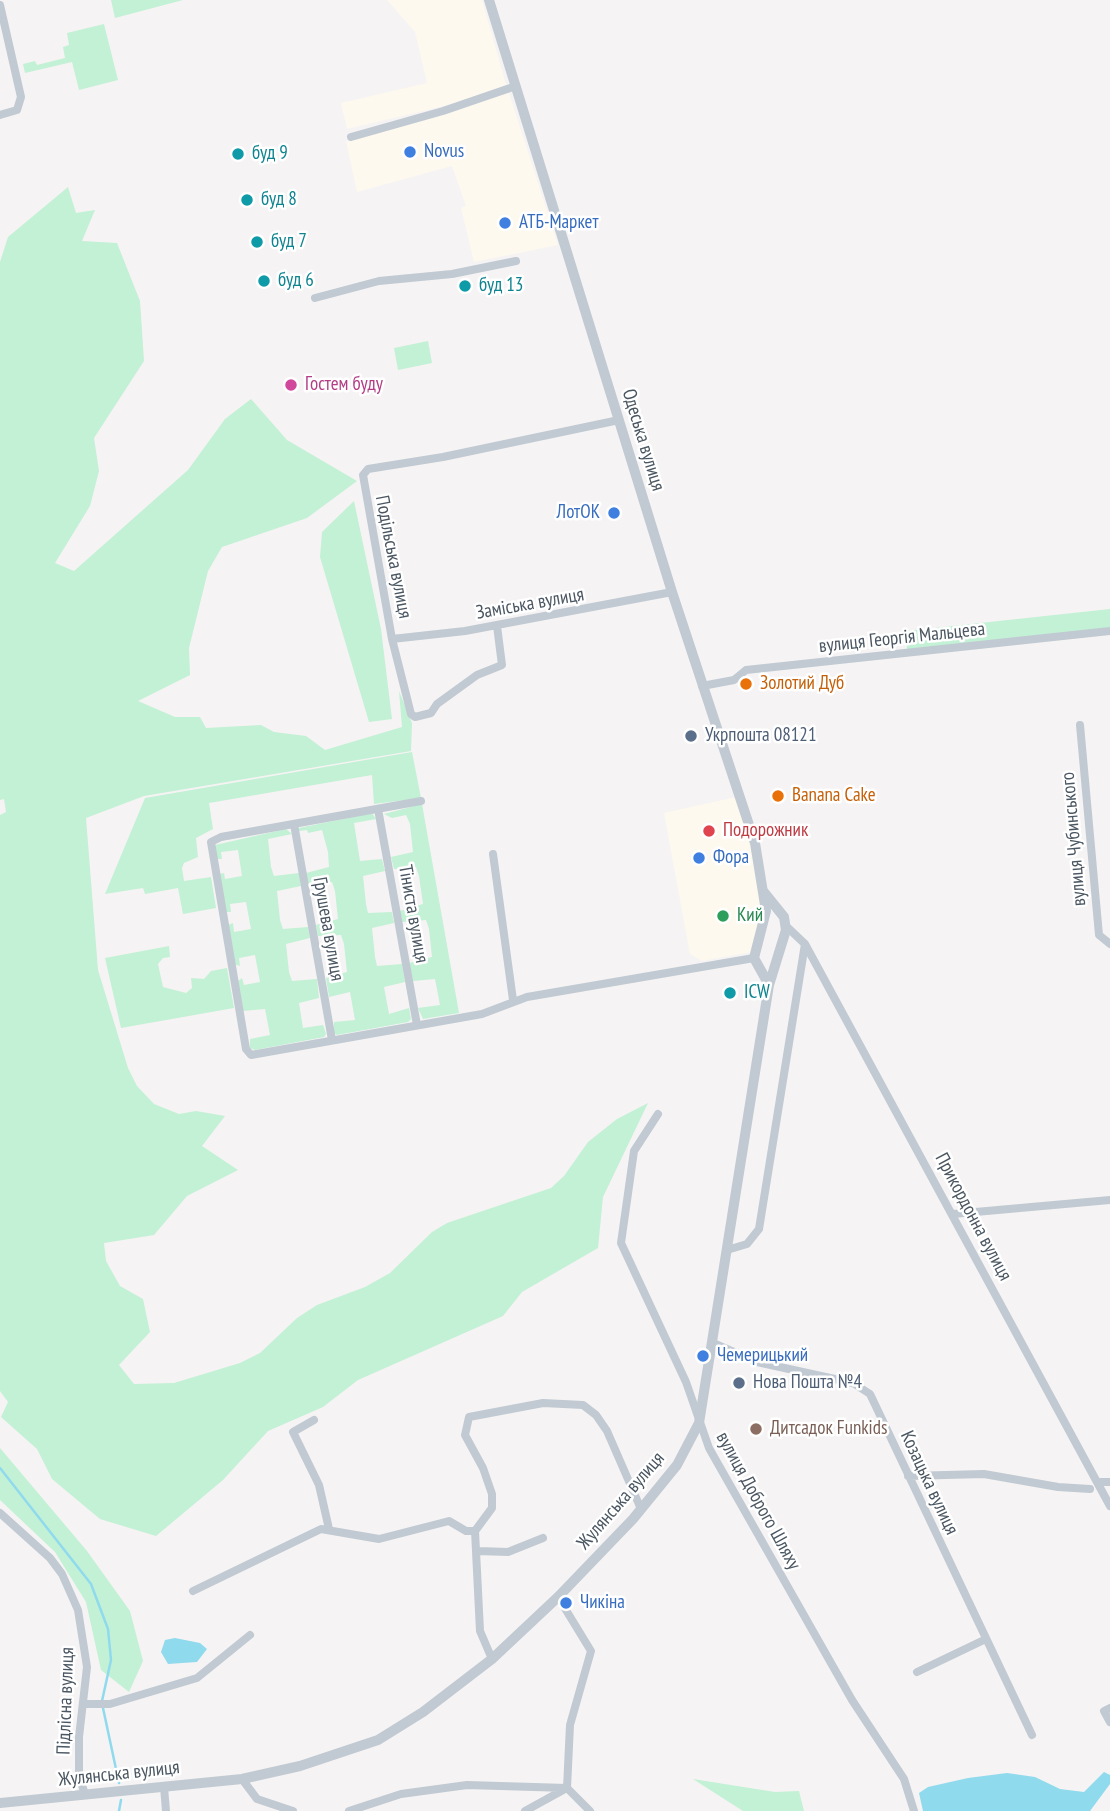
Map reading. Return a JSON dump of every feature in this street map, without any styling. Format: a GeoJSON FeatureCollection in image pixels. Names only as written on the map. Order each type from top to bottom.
{"type":"FeatureCollection","features":[{"type":"Feature","properties":{"kind":"street","name":"Одеська вулиця"},"geometry":{"type":"LineString","coordinates":[[489,0],[672,592],[748,820],[760,866],[763,891]]}},
{"type":"Feature","properties":{"kind":"street"},"geometry":{"type":"LineString","coordinates":[[0,5],[21,97],[17,110],[0,115]]}},
{"type":"Feature","properties":{"kind":"street"},"geometry":{"type":"LineString","coordinates":[[351,137],[443,111],[516,86]]}},
{"type":"Feature","properties":{"kind":"street"},"geometry":{"type":"LineString","coordinates":[[315,298],[379,281],[452,274],[516,261]]}},
{"type":"Feature","properties":{"kind":"street","name":"Подільська вулиця"},"geometry":{"type":"LineString","coordinates":[[497,626],[502,666],[477,675],[437,704],[431,713],[415,718],[411,714],[392,639],[363,475],[368,469],[443,457],[619,420]]}},
{"type":"Feature","properties":{"kind":"street","name":"Заміська вулиця"},"geometry":{"type":"LineString","coordinates":[[392,639],[497,626],[672,592]]}},
{"type":"Feature","properties":{"kind":"street","name":"вулиця Георгія Мальцева"},"geometry":{"type":"LineString","coordinates":[[702,686],[734,680],[746,670],[1110,631]]}},
{"type":"Feature","properties":{"kind":"street","name":"вулиця Чубинського"},"geometry":{"type":"LineString","coordinates":[[1080,725],[1099,935],[1110,944]]}},
{"type":"Feature","properties":{"kind":"street"},"geometry":{"type":"LineString","coordinates":[[421,801],[221,837],[211,842],[246,1049],[251,1055],[482,1014],[513,1000],[755,961],[765,967],[775,962]]}},
{"type":"Feature","properties":{"kind":"street","name":"Тіниста вулиця"},"geometry":{"type":"LineString","coordinates":[[378,809],[417,1026]]}},
{"type":"Feature","properties":{"kind":"street","name":"Грушева вулиця"},"geometry":{"type":"LineString","coordinates":[[294,824],[332,1040]]}},
{"type":"Feature","properties":{"kind":"street"},"geometry":{"type":"LineString","coordinates":[[493,854],[513,1000]]}},
{"type":"Feature","properties":{"kind":"street"},"geometry":{"type":"LineString","coordinates":[[763,891],[780,913],[786,926]]}},
{"type":"Feature","properties":{"kind":"street"},"geometry":{"type":"LineString","coordinates":[[763,891],[765,918],[755,961],[769,985]]}},
{"type":"Feature","properties":{"kind":"street"},"geometry":{"type":"LineString","coordinates":[[765,918],[772,913],[780,913]]}},
{"type":"Feature","properties":{"kind":"street","name":"Прикордонна вулиця"},"geometry":{"type":"LineString","coordinates":[[786,926],[805,944],[1110,1506]]}},
{"type":"Feature","properties":{"kind":"street","name":"Жулянська вулиця"},"geometry":{"type":"LineString","coordinates":[[0,1803],[242,1779],[300,1766],[378,1740],[453,1691],[492,1659],[558,1597],[641,1509],[677,1465],[699,1423],[769,985],[786,926]]}},
{"type":"Feature","properties":{"kind":"street"},"geometry":{"type":"LineString","coordinates":[[727,1250],[747,1244],[759,1229],[805,944]]}},
{"type":"Feature","properties":{"kind":"street","name":"вулиця Доброго Шляху"},"geometry":{"type":"LineString","coordinates":[[658,1114],[635,1151],[621,1242],[686,1382],[709,1448],[852,1700],[904,1779],[914,1811]]}},
{"type":"Feature","properties":{"kind":"street"},"geometry":{"type":"LineString","coordinates":[[953,1214],[1110,1200]]}},
{"type":"Feature","properties":{"kind":"street","name":"Козацька вулиця"},"geometry":{"type":"LineString","coordinates":[[713,1343],[757,1362],[862,1387],[876,1405],[1032,1735]]}},
{"type":"Feature","properties":{"kind":"street"},"geometry":{"type":"LineString","coordinates":[[492,1659],[480,1631],[475,1531],[492,1508],[492,1494],[483,1468],[465,1435],[466,1421],[481,1412],[543,1403],[583,1405],[596,1415],[607,1431],[641,1509]]}},
{"type":"Feature","properties":{"kind":"street"},"geometry":{"type":"LineString","coordinates":[[314,1420],[293,1432],[319,1485],[329,1529]]}},
{"type":"Feature","properties":{"kind":"street"},"geometry":{"type":"LineString","coordinates":[[908,1476],[984,1474],[1058,1488],[1090,1489]]}},
{"type":"Feature","properties":{"kind":"street","name":"Підлісна вулиця"},"geometry":{"type":"LineString","coordinates":[[0,1513],[50,1558],[71,1591],[83,1630],[87,1667],[79,1737],[79,1775],[85,1795]]}},
{"type":"Feature","properties":{"kind":"street"},"geometry":{"type":"LineString","coordinates":[[193,1591],[314,1532],[329,1529],[379,1539],[449,1521],[466,1531],[475,1531]]}},
{"type":"Feature","properties":{"kind":"street"},"geometry":{"type":"LineString","coordinates":[[478,1551],[508,1552],[543,1538]]}},
{"type":"Feature","properties":{"kind":"street"},"geometry":{"type":"LineString","coordinates":[[558,1597],[591,1651],[570,1725],[567,1788]]}},
{"type":"Feature","properties":{"kind":"street"},"geometry":{"type":"LineString","coordinates":[[84,1704],[110,1704],[197,1678],[250,1635]]}},
{"type":"Feature","properties":{"kind":"street"},"geometry":{"type":"LineString","coordinates":[[917,1672],[985,1640]]}},
{"type":"Feature","properties":{"kind":"street"},"geometry":{"type":"LineString","coordinates":[[1110,1708],[1104,1711],[1110,1722]]}},
{"type":"Feature","properties":{"kind":"street"},"geometry":{"type":"LineString","coordinates":[[242,1779],[257,1799],[293,1811]]}},
{"type":"Feature","properties":{"kind":"street"},"geometry":{"type":"LineString","coordinates":[[349,1811],[401,1794],[467,1785],[567,1788],[590,1811]]}},
{"type":"Feature","properties":{"kind":"street"},"geometry":{"type":"LineString","coordinates":[[164,1787],[166,1811]]}},
{"type":"Feature","properties":{"kind":"street"},"geometry":{"type":"LineString","coordinates":[[525,1811],[567,1788]]}},
{"type":"Feature","properties":{"kind":"shaded area"},"geometry":{"type":"Polygon","coordinates":[[[387,0],[482,0],[506,85],[453,104],[347,129],[341,103],[427,83],[415,32],[387,0]]]}},
{"type":"Feature","properties":{"kind":"shaded area"},"geometry":{"type":"Polygon","coordinates":[[[509,93],[558,245],[474,262],[461,208],[466,206],[452,166],[357,192],[346,141],[509,93]]]}},
{"type":"Feature","properties":{"kind":"shaded area"},"geometry":{"type":"Polygon","coordinates":[[[736,797],[750,841],[762,917],[752,952],[702,961],[690,954],[664,813],[736,797]]]}},
{"type":"Feature","properties":{"kind":"green space"},"geometry":{"type":"Polygon","coordinates":[[[111,0],[183,0],[115,18],[111,0]]]}},
{"type":"Feature","properties":{"kind":"green space"},"geometry":{"type":"Polygon","coordinates":[[[104,24],[118,80],[79,90],[72,62],[25,73],[23,64],[35,61],[37,65],[65,58],[63,47],[69,45],[67,33],[104,24]]]}},
{"type":"Feature","properties":{"kind":"green space"},"geometry":{"type":"Polygon","coordinates":[[[68,187],[76,213],[95,210],[82,241],[117,243],[140,301],[144,361],[94,438],[99,471],[90,506],[55,563],[74,571],[188,470],[225,419],[251,399],[287,440],[357,481],[307,518],[222,547],[208,571],[189,648],[190,675],[138,701],[175,717],[200,717],[206,728],[261,725],[274,732],[306,736],[325,750],[402,727],[399,691],[412,723],[411,751],[144,796],[86,818],[98,970],[128,1068],[137,1086],[154,1104],[179,1114],[196,1111],[225,1116],[202,1146],[238,1170],[187,1196],[154,1235],[104,1243],[106,1261],[120,1286],[143,1299],[150,1332],[119,1365],[134,1384],[174,1383],[240,1363],[260,1353],[297,1318],[317,1305],[365,1287],[390,1273],[432,1232],[447,1223],[551,1188],[564,1176],[588,1142],[617,1119],[648,1103],[603,1197],[598,1248],[522,1292],[503,1316],[358,1380],[323,1407],[268,1431],[223,1480],[156,1536],[100,1519],[52,1479],[37,1449],[1,1417],[8,1402],[0,1391],[0,815],[6,812],[4,799],[0,800],[0,262],[8,237],[68,187]]]}},
{"type":"Feature","properties":{"kind":"green space"},"geometry":{"type":"Polygon","coordinates":[[[428,341],[432,363],[398,370],[394,348],[428,341]]]}},
{"type":"Feature","properties":{"kind":"green space"},"geometry":{"type":"Polygon","coordinates":[[[354,501],[381,629],[392,719],[369,722],[320,557],[322,532],[354,501]]]}},
{"type":"Feature","properties":{"kind":"green space"},"geometry":{"type":"Polygon","coordinates":[[[1110,609],[1110,628],[907,650],[906,631],[1110,609]]]}},
{"type":"Feature","properties":{"kind":"green space"},"geometry":{"type":"Polygon","coordinates":[[[412,752],[421,798],[374,804],[372,775],[209,803],[213,829],[196,838],[198,857],[184,863],[182,868],[184,881],[211,877],[216,908],[183,914],[178,888],[145,894],[143,888],[105,894],[145,798],[412,752]]]}},
{"type":"Feature","properties":{"kind":"green space"},"geometry":{"type":"Polygon","coordinates":[[[422,804],[459,1013],[423,1019],[418,1008],[440,1005],[435,979],[413,981],[409,963],[432,957],[429,929],[426,920],[402,922],[400,911],[423,904],[419,876],[416,867],[394,869],[391,857],[413,852],[410,824],[406,815],[392,818],[384,814],[422,804]]]}},
{"type":"Feature","properties":{"kind":"green space"},"geometry":{"type":"Polygon","coordinates":[[[372,813],[376,819],[354,823],[360,861],[382,859],[385,871],[363,876],[366,904],[368,913],[392,912],[394,923],[372,928],[375,957],[377,966],[402,964],[405,982],[384,987],[389,1014],[409,1008],[411,1019],[408,1022],[337,1035],[334,1033],[334,1022],[355,1020],[350,992],[329,997],[326,978],[347,972],[344,944],[341,935],[318,936],[316,925],[338,919],[335,891],[332,882],[308,884],[306,873],[329,867],[328,852],[322,830],[308,833],[307,830],[299,831],[299,828],[372,813]]]}},
{"type":"Feature","properties":{"kind":"green space"},"geometry":{"type":"Polygon","coordinates":[[[286,829],[292,834],[268,839],[271,867],[274,876],[299,873],[301,886],[277,891],[280,920],[283,929],[308,927],[310,938],[286,944],[289,972],[292,981],[317,979],[319,998],[299,1003],[303,1028],[323,1025],[326,1034],[324,1037],[255,1050],[250,1048],[250,1039],[270,1035],[265,1009],[243,1011],[238,981],[242,978],[244,985],[260,982],[255,955],[239,958],[240,966],[234,964],[228,925],[233,923],[234,932],[251,929],[246,902],[230,904],[231,912],[225,912],[219,874],[224,873],[225,879],[242,876],[238,850],[221,852],[222,859],[217,859],[215,845],[286,829]]]}},
{"type":"Feature","properties":{"kind":"green space"},"geometry":{"type":"Polygon","coordinates":[[[169,946],[170,957],[163,958],[158,964],[163,987],[186,993],[192,988],[191,978],[204,979],[211,971],[227,968],[234,1008],[121,1028],[105,958],[169,946]]]}},
{"type":"Feature","properties":{"kind":"green space"},"geometry":{"type":"Polygon","coordinates":[[[0,1448],[87,1551],[130,1611],[143,1661],[129,1692],[101,1670],[86,1602],[55,1552],[0,1500],[0,1448]]]}},
{"type":"Feature","properties":{"kind":"green space"},"geometry":{"type":"Polygon","coordinates":[[[693,1779],[775,1792],[799,1791],[804,1811],[743,1811],[693,1779]]]}},
{"type":"Feature","properties":{"kind":"water"},"geometry":{"type":"Polygon","coordinates":[[[175,1638],[200,1643],[207,1649],[197,1662],[168,1664],[161,1652],[165,1640],[175,1638]]]}},
{"type":"Feature","properties":{"kind":"water"},"geometry":{"type":"Polygon","coordinates":[[[1104,1772],[1110,1775],[1110,1784],[1090,1811],[923,1811],[919,1793],[928,1787],[1007,1773],[1035,1777],[1060,1789],[1084,1792],[1104,1772]]]}},
{"type":"Feature","properties":{"kind":"waterway"},"geometry":{"type":"LineString","coordinates":[[0,1468],[91,1584],[108,1629],[111,1660],[102,1701]]}},
{"type":"Feature","properties":{"kind":"waterway"},"geometry":{"type":"LineString","coordinates":[[103,1708],[119,1783]]}},
{"type":"Feature","properties":{"kind":"waterway"},"geometry":{"type":"LineString","coordinates":[[119,1811],[121,1800]]}},
{"type":"Feature","properties":{"kind":"place","name":"Novus"},"geometry":{"type":"Point","coordinates":[410,152]}},
{"type":"Feature","properties":{"kind":"place","name":"буд 9"},"geometry":{"type":"Point","coordinates":[238,154]}},
{"type":"Feature","properties":{"kind":"place","name":"буд 8"},"geometry":{"type":"Point","coordinates":[247,200]}},
{"type":"Feature","properties":{"kind":"place","name":"АТБ-Маркет"},"geometry":{"type":"Point","coordinates":[505,223]}},
{"type":"Feature","properties":{"kind":"place","name":"буд 7"},"geometry":{"type":"Point","coordinates":[257,242]}},
{"type":"Feature","properties":{"kind":"place","name":"буд 6"},"geometry":{"type":"Point","coordinates":[264,281]}},
{"type":"Feature","properties":{"kind":"place","name":"буд 13"},"geometry":{"type":"Point","coordinates":[465,286]}},
{"type":"Feature","properties":{"kind":"place","name":"Гостем буду"},"geometry":{"type":"Point","coordinates":[291,385]}},
{"type":"Feature","properties":{"kind":"place","name":"ЛотОК"},"geometry":{"type":"Point","coordinates":[614,513]}},
{"type":"Feature","properties":{"kind":"place","name":"Золотий Дуб"},"geometry":{"type":"Point","coordinates":[746,684]}},
{"type":"Feature","properties":{"kind":"place","name":"Укрпошта 08121"},"geometry":{"type":"Point","coordinates":[691,736]}},
{"type":"Feature","properties":{"kind":"place","name":"Banana Cake"},"geometry":{"type":"Point","coordinates":[778,796]}},
{"type":"Feature","properties":{"kind":"place","name":"Подорожник"},"geometry":{"type":"Point","coordinates":[709,831]}},
{"type":"Feature","properties":{"kind":"place","name":"Фора"},"geometry":{"type":"Point","coordinates":[699,858]}},
{"type":"Feature","properties":{"kind":"place","name":"Кий"},"geometry":{"type":"Point","coordinates":[723,916]}},
{"type":"Feature","properties":{"kind":"place","name":"ICW"},"geometry":{"type":"Point","coordinates":[730,993]}},
{"type":"Feature","properties":{"kind":"place","name":"Чемерицький"},"geometry":{"type":"Point","coordinates":[703,1356]}},
{"type":"Feature","properties":{"kind":"place","name":"Нова Пошта №4"},"geometry":{"type":"Point","coordinates":[739,1383]}},
{"type":"Feature","properties":{"kind":"place","name":"Дитсадок Funkids"},"geometry":{"type":"Point","coordinates":[756,1429]}},
{"type":"Feature","properties":{"kind":"place","name":"Чикіна"},"geometry":{"type":"Point","coordinates":[566,1603]}}]}
